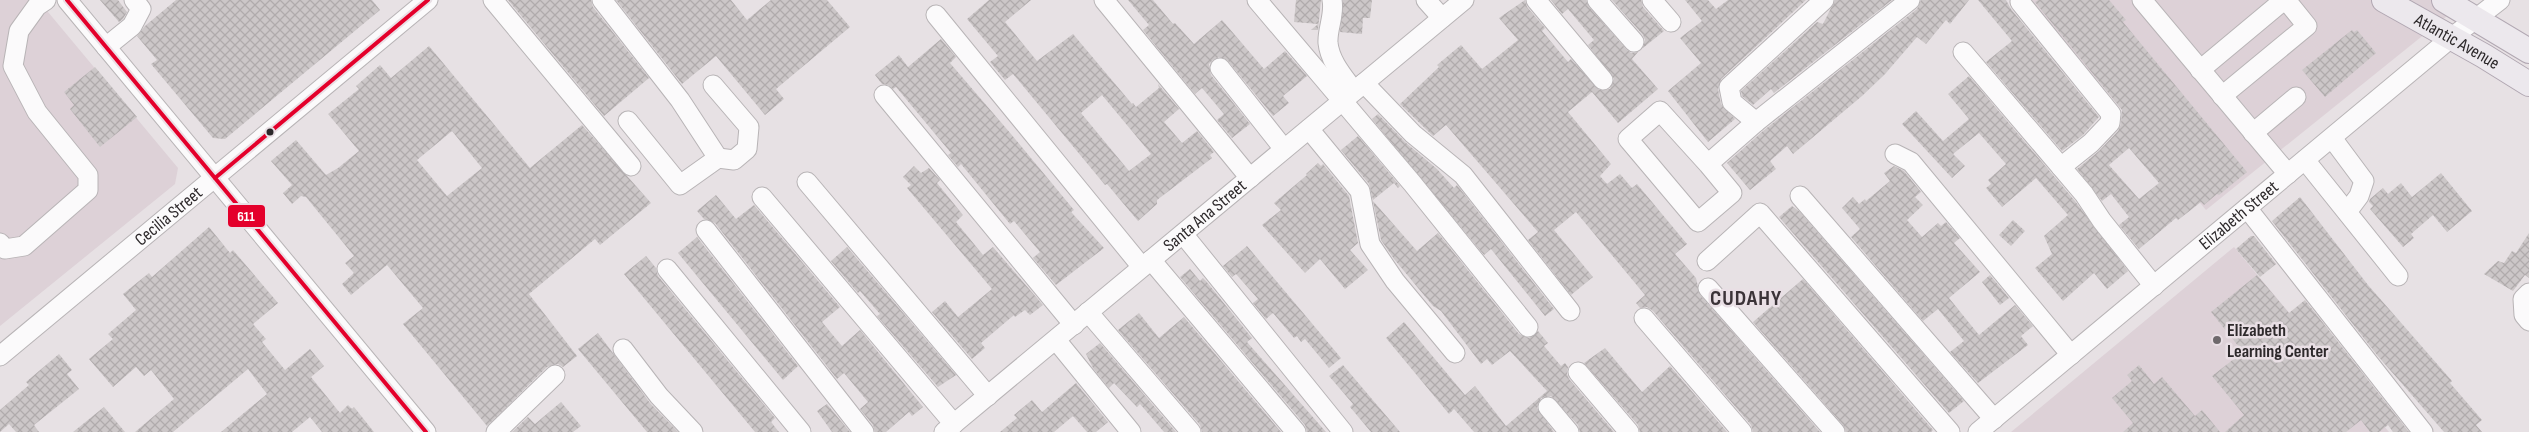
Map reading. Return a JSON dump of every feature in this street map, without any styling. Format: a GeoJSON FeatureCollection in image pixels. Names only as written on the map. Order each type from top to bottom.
{"type":"FeatureCollection","features":[{"type":"Feature","properties":{"kind":"main road","name":"Atlantic Avenue"},"geometry":{"type":"LineString","coordinates":[[2384,0],[2529,84]]}},
{"type":"Feature","properties":{"kind":"main road","name":"Atlantic Avenue"},"geometry":{"type":"LineString","coordinates":[[2444,0],[2529,52]]}},
{"type":"Feature","properties":{"kind":"street"},"geometry":{"type":"LineString","coordinates":[[0,243],[5,248],[24,246],[88,190],[88,175],[36,112],[13,66],[19,30],[37,6],[46,0]]}},
{"type":"Feature","properties":{"kind":"street"},"geometry":{"type":"LineString","coordinates":[[67,0],[426,432]]}},
{"type":"Feature","properties":{"kind":"street"},"geometry":{"type":"LineString","coordinates":[[106,47],[132,26],[141,9],[134,0]]}},
{"type":"Feature","properties":{"kind":"street","name":"Cecilia Street"},"geometry":{"type":"LineString","coordinates":[[0,356],[428,0]]}},
{"type":"Feature","properties":{"kind":"street"},"geometry":{"type":"LineString","coordinates":[[493,0],[631,166]]}},
{"type":"Feature","properties":{"kind":"street"},"geometry":{"type":"LineString","coordinates":[[602,0],[680,100],[718,158]]}},
{"type":"Feature","properties":{"kind":"street"},"geometry":{"type":"LineString","coordinates":[[1104,0],[1250,178]]}},
{"type":"Feature","properties":{"kind":"street"},"geometry":{"type":"LineString","coordinates":[[1257,0],[1353,92],[1414,134],[1463,175],[1570,311]]}},
{"type":"Feature","properties":{"kind":"street"},"geometry":{"type":"LineString","coordinates":[[1332,0],[1333,7],[1328,43],[1334,63],[1418,190],[1528,328]]}},
{"type":"Feature","properties":{"kind":"street"},"geometry":{"type":"LineString","coordinates":[[1426,0],[1442,18]]}},
{"type":"Feature","properties":{"kind":"street","name":"Santa Ana Street"},"geometry":{"type":"LineString","coordinates":[[958,427],[988,396],[1464,0]]}},
{"type":"Feature","properties":{"kind":"street"},"geometry":{"type":"LineString","coordinates":[[1536,0],[1603,80]]}},
{"type":"Feature","properties":{"kind":"street"},"geometry":{"type":"LineString","coordinates":[[1597,0],[1634,42]]}},
{"type":"Feature","properties":{"kind":"street"},"geometry":{"type":"LineString","coordinates":[[1652,0],[1671,22]]}},
{"type":"Feature","properties":{"kind":"street"},"geometry":{"type":"LineString","coordinates":[[1756,122],[1732,102],[1729,87],[1824,0]]}},
{"type":"Feature","properties":{"kind":"street"},"geometry":{"type":"LineString","coordinates":[[1708,164],[1756,122],[1910,0]]}},
{"type":"Feature","properties":{"kind":"street"},"geometry":{"type":"LineString","coordinates":[[2142,0],[2288,174]]}},
{"type":"Feature","properties":{"kind":"street"},"geometry":{"type":"LineString","coordinates":[[2200,70],[2285,0],[2307,26],[2222,96]]}},
{"type":"Feature","properties":{"kind":"street","name":"Elizabeth Street"},"geometry":{"type":"LineString","coordinates":[[1978,432],[2451,38],[2477,20],[2500,0]]}},
{"type":"Feature","properties":{"kind":"street"},"geometry":{"type":"LineString","coordinates":[[2020,2],[2111,114],[2110,123],[2091,143],[2061,167]]}},
{"type":"Feature","properties":{"kind":"street"},"geometry":{"type":"LineString","coordinates":[[936,15],[1147,264],[1296,432]]}},
{"type":"Feature","properties":{"kind":"street"},"geometry":{"type":"LineString","coordinates":[[1963,52],[2061,167],[2154,286]]}},
{"type":"Feature","properties":{"kind":"street"},"geometry":{"type":"LineString","coordinates":[[1220,68],[1284,150]]}},
{"type":"Feature","properties":{"kind":"street"},"geometry":{"type":"LineString","coordinates":[[628,121],[680,185],[718,158],[734,160],[747,149],[749,127],[713,85]]}},
{"type":"Feature","properties":{"kind":"street"},"geometry":{"type":"LineString","coordinates":[[884,94],[1074,325]]}},
{"type":"Feature","properties":{"kind":"street"},"geometry":{"type":"LineString","coordinates":[[2253,133],[2296,97]]}},
{"type":"Feature","properties":{"kind":"street"},"geometry":{"type":"LineString","coordinates":[[1660,111],[1708,164],[1732,193],[1698,222],[1628,139],[1660,111]]}},
{"type":"Feature","properties":{"kind":"street"},"geometry":{"type":"LineString","coordinates":[[1308,129],[1360,192],[1370,244],[1395,281],[1455,353]]}},
{"type":"Feature","properties":{"kind":"street"},"geometry":{"type":"LineString","coordinates":[[2332,138],[2364,181],[2359,196],[2348,212]]}},
{"type":"Feature","properties":{"kind":"street"},"geometry":{"type":"LineString","coordinates":[[1895,154],[1911,162],[2071,355]]}},
{"type":"Feature","properties":{"kind":"street"},"geometry":{"type":"LineString","coordinates":[[2305,160],[2398,276]]}},
{"type":"Feature","properties":{"kind":"street"},"geometry":{"type":"LineString","coordinates":[[807,182],[988,396]]}},
{"type":"Feature","properties":{"kind":"street"},"geometry":{"type":"LineString","coordinates":[[1800,196],[1994,419]]}},
{"type":"Feature","properties":{"kind":"street"},"geometry":{"type":"LineString","coordinates":[[762,197],[958,427]]}},
{"type":"Feature","properties":{"kind":"street"},"geometry":{"type":"LineString","coordinates":[[2247,208],[2423,432]]}},
{"type":"Feature","properties":{"kind":"street"},"geometry":{"type":"LineString","coordinates":[[1707,261],[1760,212],[1950,432]]}},
{"type":"Feature","properties":{"kind":"street"},"geometry":{"type":"LineString","coordinates":[[706,230],[864,432]]}},
{"type":"Feature","properties":{"kind":"street"},"geometry":{"type":"LineString","coordinates":[[1182,234],[1343,432]]}},
{"type":"Feature","properties":{"kind":"street"},"geometry":{"type":"LineString","coordinates":[[667,269],[800,432]]}},
{"type":"Feature","properties":{"kind":"street"},"geometry":{"type":"LineString","coordinates":[[1708,288],[1835,432]]}},
{"type":"Feature","properties":{"kind":"street"},"geometry":{"type":"LineString","coordinates":[[2529,293],[2523,299],[2524,316],[2529,321]]}},
{"type":"Feature","properties":{"kind":"street"},"geometry":{"type":"LineString","coordinates":[[704,298],[816,432]]}},
{"type":"Feature","properties":{"kind":"street"},"geometry":{"type":"LineString","coordinates":[[1088,312],[1191,432]]}},
{"type":"Feature","properties":{"kind":"street"},"geometry":{"type":"LineString","coordinates":[[1644,318],[1742,432]]}},
{"type":"Feature","properties":{"kind":"street"},"geometry":{"type":"LineString","coordinates":[[1056,340],[1131,432]]}},
{"type":"Feature","properties":{"kind":"street"},"geometry":{"type":"LineString","coordinates":[[623,349],[659,396],[692,432]]}},
{"type":"Feature","properties":{"kind":"street"},"geometry":{"type":"LineString","coordinates":[[1578,372],[1629,432]]}},
{"type":"Feature","properties":{"kind":"street"},"geometry":{"type":"LineString","coordinates":[[496,432],[555,375]]}},
{"type":"Feature","properties":{"kind":"street"},"geometry":{"type":"LineString","coordinates":[[1548,407],[1569,432]]}},
{"type":"Feature","properties":{"kind":"shaded area"},"geometry":{"type":"Polygon","coordinates":[[[0,0],[38,0],[178,168],[175,184],[0,326],[0,0]]]}},
{"type":"Feature","properties":{"kind":"shaded area"},"geometry":{"type":"Polygon","coordinates":[[[2030,0],[2467,0],[2206,210],[2030,0]]]}},
{"type":"Feature","properties":{"kind":"shaded area","name":"Elizabeth Learning Center"},"geometry":{"type":"Polygon","coordinates":[[[2234,247],[2389,432],[2011,432],[2234,247]]]}},
{"type":"Feature","properties":{"kind":"building"},"geometry":{"type":"Polygon","coordinates":[[[100,0],[118,0],[127,12],[123,19],[119,22],[100,0]]]}},
{"type":"Feature","properties":{"kind":"building"},"geometry":{"type":"Polygon","coordinates":[[[176,0],[372,0],[380,10],[225,139],[213,138],[151,64],[157,60],[137,36],[145,26],[176,0]]]}},
{"type":"Feature","properties":{"kind":"building"},"geometry":{"type":"Polygon","coordinates":[[[508,0],[591,0],[593,7],[649,78],[604,116],[508,0]]]}},
{"type":"Feature","properties":{"kind":"building"},"geometry":{"type":"Polygon","coordinates":[[[616,0],[731,0],[747,20],[771,0],[827,0],[850,27],[776,89],[784,99],[765,115],[716,56],[682,84],[616,0]]]}},
{"type":"Feature","properties":{"kind":"building"},"geometry":{"type":"Polygon","coordinates":[[[989,0],[1031,0],[1005,22],[1037,61],[1073,34],[1136,107],[1159,88],[1158,84],[1179,109],[1164,122],[1182,143],[1197,131],[1214,152],[1210,155],[1212,158],[1157,200],[1157,204],[1138,221],[1107,184],[1105,185],[1013,74],[1005,80],[990,62],[998,56],[967,19],[989,0]],[[1102,95],[1081,113],[1129,171],[1151,154],[1102,95]]]}},
{"type":"Feature","properties":{"kind":"building"},"geometry":{"type":"Polygon","coordinates":[[[1128,0],[1153,0],[1173,24],[1175,23],[1194,44],[1222,20],[1264,69],[1285,51],[1307,76],[1283,96],[1289,103],[1273,116],[1228,61],[1219,57],[1213,60],[1209,64],[1211,75],[1250,124],[1232,138],[1217,120],[1224,114],[1202,88],[1195,94],[1143,30],[1149,25],[1128,0]]]}},
{"type":"Feature","properties":{"kind":"building"},"geometry":{"type":"Polygon","coordinates":[[[1296,0],[1321,0],[1318,30],[1311,30],[1318,24],[1294,22],[1296,0]]]}},
{"type":"Feature","properties":{"kind":"building"},"geometry":{"type":"Polygon","coordinates":[[[1343,0],[1372,0],[1370,18],[1363,18],[1362,34],[1340,32],[1343,0]]]}},
{"type":"Feature","properties":{"kind":"building"},"geometry":{"type":"Polygon","coordinates":[[[1525,0],[1527,7],[1545,28],[1542,31],[1568,62],[1571,59],[1599,90],[1610,89],[1614,79],[1588,45],[1594,40],[1568,9],[1562,14],[1551,0],[1586,0],[1589,7],[1626,49],[1631,53],[1638,52],[1632,59],[1658,89],[1618,123],[1592,92],[1568,112],[1611,164],[1600,176],[1607,184],[1620,174],[1632,188],[1637,184],[1687,244],[1675,254],[1696,278],[1700,295],[1820,432],[1753,432],[1751,425],[1653,311],[1647,307],[1640,308],[1636,303],[1645,295],[1576,212],[1554,230],[1593,277],[1571,295],[1528,240],[1538,232],[1446,125],[1433,136],[1400,104],[1439,67],[1437,65],[1461,45],[1482,69],[1518,40],[1499,18],[1525,0]]]}},
{"type":"Feature","properties":{"kind":"building"},"geometry":{"type":"Polygon","coordinates":[[[1612,0],[1641,0],[1643,7],[1664,31],[1643,48],[1645,40],[1643,35],[1612,0]]]}},
{"type":"Feature","properties":{"kind":"building"},"geometry":{"type":"Polygon","coordinates":[[[1685,0],[1708,0],[1716,9],[1728,0],[1806,0],[1721,79],[1718,89],[1721,104],[1735,119],[1708,142],[1668,91],[1701,63],[1680,38],[1702,21],[1685,0]]]}},
{"type":"Feature","properties":{"kind":"building"},"geometry":{"type":"Polygon","coordinates":[[[1835,0],[1892,0],[1774,93],[1771,89],[1753,105],[1742,96],[1741,91],[1817,22],[1823,24],[1835,0]]]}},
{"type":"Feature","properties":{"kind":"building"},"geometry":{"type":"Polygon","coordinates":[[[1921,0],[1969,0],[1950,24],[1946,20],[1926,44],[1917,37],[1885,74],[1862,96],[1793,154],[1787,146],[1770,161],[1776,169],[1750,190],[1727,163],[1763,131],[1917,9],[1921,0]]]}},
{"type":"Feature","properties":{"kind":"building"},"geometry":{"type":"Polygon","coordinates":[[[1978,0],[2006,0],[2011,9],[2099,117],[2083,135],[2062,151],[1986,62],[2012,41],[1978,0]]]}},
{"type":"Feature","properties":{"kind":"building"},"geometry":{"type":"Polygon","coordinates":[[[2038,0],[2109,0],[2126,20],[2123,22],[2247,172],[2204,205],[2201,202],[2178,220],[2176,218],[2139,249],[2119,225],[2129,217],[2111,194],[2102,201],[2077,169],[2099,151],[2118,131],[2121,124],[2122,110],[2035,2],[2038,0]],[[2129,148],[2109,165],[2139,199],[2159,183],[2129,148]]]}},
{"type":"Feature","properties":{"kind":"building"},"geometry":{"type":"Polygon","coordinates":[[[2352,30],[2354,32],[2357,30],[2376,53],[2325,97],[2302,70],[2352,30]]]}},
{"type":"Feature","properties":{"kind":"building"},"geometry":{"type":"Polygon","coordinates":[[[941,39],[956,57],[950,63],[1074,210],[1071,212],[1104,248],[1056,285],[1033,258],[1040,252],[1014,221],[1010,224],[961,164],[958,167],[948,155],[951,153],[896,87],[893,89],[888,85],[882,84],[875,75],[899,55],[908,67],[941,39]]]}},
{"type":"Feature","properties":{"kind":"building"},"geometry":{"type":"Polygon","coordinates":[[[429,46],[530,168],[582,125],[651,203],[600,245],[595,239],[529,294],[577,356],[563,367],[558,364],[547,367],[487,426],[403,324],[423,308],[387,265],[351,295],[342,284],[354,273],[345,263],[354,256],[306,197],[301,196],[292,204],[283,193],[292,185],[271,161],[296,140],[326,175],[338,168],[359,151],[328,114],[359,89],[356,86],[380,65],[391,78],[429,46]],[[452,131],[417,160],[447,196],[482,168],[452,131]]]}},
{"type":"Feature","properties":{"kind":"building"},"geometry":{"type":"Polygon","coordinates":[[[95,67],[137,117],[100,147],[70,109],[74,105],[64,92],[95,67]]]}},
{"type":"Feature","properties":{"kind":"building"},"geometry":{"type":"Polygon","coordinates":[[[1969,76],[2075,201],[2128,271],[2107,289],[2094,273],[2063,301],[2035,268],[2052,254],[2044,236],[2068,215],[2036,178],[2002,207],[1986,188],[1991,184],[1988,180],[2006,164],[1979,133],[1953,154],[1965,166],[1952,178],[1902,124],[1916,111],[1943,141],[1969,119],[1948,94],[1969,76]]]}},
{"type":"Feature","properties":{"kind":"building"},"geometry":{"type":"Polygon","coordinates":[[[1378,114],[1405,142],[1437,169],[1454,188],[1457,185],[1554,309],[1545,316],[1491,249],[1484,255],[1372,119],[1378,114]]]}},
{"type":"Feature","properties":{"kind":"building"},"geometry":{"type":"Polygon","coordinates":[[[1358,136],[1400,186],[1398,188],[1394,183],[1373,200],[1369,184],[1341,150],[1358,136]]]}},
{"type":"Feature","properties":{"kind":"building"},"geometry":{"type":"Polygon","coordinates":[[[1318,163],[1321,166],[1323,164],[1349,196],[1358,243],[1350,250],[1368,270],[1345,289],[1320,259],[1305,273],[1262,225],[1281,210],[1274,203],[1318,163]]]}},
{"type":"Feature","properties":{"kind":"building"},"geometry":{"type":"Polygon","coordinates":[[[914,166],[921,173],[929,168],[940,180],[937,183],[963,215],[956,222],[983,255],[993,247],[1043,305],[1030,315],[1025,310],[1015,317],[1014,315],[981,343],[985,348],[972,359],[932,312],[945,301],[958,317],[992,289],[907,188],[911,185],[903,177],[914,166]]]}},
{"type":"Feature","properties":{"kind":"building"},"geometry":{"type":"Polygon","coordinates":[[[1894,166],[1904,171],[1921,192],[1915,197],[1923,205],[1907,220],[1922,237],[1938,223],[1941,226],[1946,222],[1960,238],[1954,243],[1980,272],[1949,298],[1979,335],[2015,305],[2033,326],[2021,336],[2028,345],[1978,383],[1950,352],[1964,341],[1938,309],[1923,321],[1851,237],[1860,229],[1842,208],[1853,197],[1859,204],[1865,199],[1866,201],[1890,181],[1884,173],[1894,166]]]}},
{"type":"Feature","properties":{"kind":"building"},"geometry":{"type":"Polygon","coordinates":[[[2441,173],[2472,211],[2447,232],[2433,215],[2411,234],[2414,238],[2403,247],[2370,209],[2373,206],[2369,202],[2370,199],[2383,188],[2388,194],[2401,183],[2412,197],[2441,173]]]}},
{"type":"Feature","properties":{"kind":"building"},"geometry":{"type":"Polygon","coordinates":[[[716,195],[736,219],[754,205],[840,307],[822,322],[842,346],[860,330],[923,407],[912,416],[909,412],[886,432],[875,432],[873,425],[860,409],[868,402],[844,373],[837,379],[715,223],[704,219],[697,211],[716,195]]]}},
{"type":"Feature","properties":{"kind":"building"},"geometry":{"type":"Polygon","coordinates":[[[2300,197],[2368,285],[2452,381],[2450,383],[2482,420],[2476,425],[2482,432],[2444,432],[2377,355],[2272,221],[2300,197]]]}},
{"type":"Feature","properties":{"kind":"building"},"geometry":{"type":"Polygon","coordinates":[[[1373,201],[1417,251],[1438,233],[1519,334],[1529,338],[1538,331],[1548,343],[1544,346],[1561,366],[1565,363],[1568,367],[1567,374],[1569,379],[1614,432],[1580,432],[1578,425],[1551,396],[1541,398],[1537,408],[1554,432],[1474,432],[1454,409],[1449,414],[1386,338],[1404,322],[1465,395],[1475,386],[1506,426],[1547,391],[1510,351],[1492,365],[1487,359],[1481,364],[1441,311],[1433,306],[1394,259],[1381,240],[1373,201]]]}},
{"type":"Feature","properties":{"kind":"building"},"geometry":{"type":"Polygon","coordinates":[[[1792,206],[1799,211],[1964,401],[1949,413],[1779,217],[1792,206]]]}},
{"type":"Feature","properties":{"kind":"building"},"geometry":{"type":"Polygon","coordinates":[[[2013,220],[2025,231],[2011,246],[1999,235],[2013,220]]]}},
{"type":"Feature","properties":{"kind":"building"},"geometry":{"type":"Polygon","coordinates":[[[209,227],[230,253],[233,250],[278,303],[253,324],[266,339],[262,342],[285,370],[310,349],[324,366],[311,377],[340,413],[348,405],[352,409],[354,407],[374,432],[322,432],[310,417],[292,432],[221,432],[267,394],[248,369],[173,432],[135,432],[174,399],[151,370],[144,376],[136,367],[113,387],[89,359],[113,339],[108,334],[136,310],[123,294],[149,273],[152,277],[209,227]]]}},
{"type":"Feature","properties":{"kind":"building"},"geometry":{"type":"Polygon","coordinates":[[[2529,233],[2529,278],[2525,275],[2513,291],[2484,274],[2498,261],[2504,263],[2512,251],[2516,253],[2529,233]]]}},
{"type":"Feature","properties":{"kind":"building"},"geometry":{"type":"Polygon","coordinates":[[[2251,236],[2254,236],[2276,264],[2260,277],[2236,249],[2251,236]]]}},
{"type":"Feature","properties":{"kind":"building"},"geometry":{"type":"Polygon","coordinates":[[[697,237],[798,366],[783,380],[678,253],[697,237]]]}},
{"type":"Feature","properties":{"kind":"building"},"geometry":{"type":"Polygon","coordinates":[[[1247,246],[1341,358],[1329,368],[1305,339],[1301,342],[1297,336],[1294,338],[1273,313],[1266,319],[1253,303],[1258,299],[1236,274],[1232,277],[1223,266],[1247,246]]]}},
{"type":"Feature","properties":{"kind":"building"},"geometry":{"type":"Polygon","coordinates":[[[847,247],[956,375],[938,387],[877,316],[880,314],[860,291],[858,293],[831,261],[847,247]]]}},
{"type":"Feature","properties":{"kind":"building"},"geometry":{"type":"Polygon","coordinates":[[[646,256],[656,268],[658,276],[775,418],[771,422],[779,432],[755,432],[624,274],[646,256]]]}},
{"type":"Feature","properties":{"kind":"building"},"geometry":{"type":"Polygon","coordinates":[[[1190,269],[1200,281],[1203,278],[1206,281],[1252,338],[1247,342],[1326,432],[1307,432],[1305,425],[1180,277],[1190,269]]]}},
{"type":"Feature","properties":{"kind":"building"},"geometry":{"type":"Polygon","coordinates":[[[1990,275],[2009,298],[2000,305],[1982,282],[1990,275]]]}},
{"type":"Feature","properties":{"kind":"building"},"geometry":{"type":"Polygon","coordinates":[[[2257,275],[2289,313],[2305,300],[2409,432],[2393,432],[2388,425],[2379,432],[2370,432],[2361,420],[2346,432],[2225,432],[2244,415],[2212,376],[2243,352],[2211,312],[2257,275]]]}},
{"type":"Feature","properties":{"kind":"building"},"geometry":{"type":"Polygon","coordinates":[[[1803,279],[1933,430],[1931,432],[1846,432],[1843,425],[1753,322],[1803,279]]]}},
{"type":"Feature","properties":{"kind":"building"},"geometry":{"type":"Polygon","coordinates":[[[1139,313],[1159,338],[1184,317],[1281,432],[1202,432],[1200,425],[1118,330],[1139,313]]]}},
{"type":"Feature","properties":{"kind":"building"},"geometry":{"type":"Polygon","coordinates":[[[598,333],[650,403],[678,432],[647,432],[578,349],[598,333]]]}},
{"type":"Feature","properties":{"kind":"building"},"geometry":{"type":"Polygon","coordinates":[[[1100,343],[1176,432],[1164,432],[1140,404],[1137,407],[1114,383],[1109,388],[1093,368],[1086,354],[1100,343]]]}},
{"type":"Feature","properties":{"kind":"building"},"geometry":{"type":"Polygon","coordinates":[[[1605,348],[1642,392],[1670,366],[1727,432],[1640,432],[1638,425],[1584,363],[1605,348]]]}},
{"type":"Feature","properties":{"kind":"building"},"geometry":{"type":"Polygon","coordinates":[[[59,354],[72,370],[67,374],[79,389],[34,425],[39,432],[16,432],[9,424],[0,432],[0,410],[29,385],[26,382],[59,354]]]}},
{"type":"Feature","properties":{"kind":"building"},"geometry":{"type":"Polygon","coordinates":[[[1343,365],[1400,432],[1371,432],[1350,407],[1353,404],[1329,376],[1343,365]]]}},
{"type":"Feature","properties":{"kind":"building"},"geometry":{"type":"Polygon","coordinates":[[[2139,365],[2154,384],[2162,377],[2195,416],[2202,410],[2220,432],[2123,432],[2133,423],[2112,398],[2132,381],[2127,375],[2139,365]]]}},
{"type":"Feature","properties":{"kind":"building"},"geometry":{"type":"Polygon","coordinates":[[[1076,383],[1108,422],[1096,432],[1087,432],[1073,416],[1054,432],[1000,432],[1017,418],[1014,415],[1032,400],[1042,412],[1076,383]]]}},
{"type":"Feature","properties":{"kind":"building"},"geometry":{"type":"Polygon","coordinates":[[[561,402],[581,426],[573,432],[512,432],[528,417],[535,424],[561,402]]]}},
{"type":"Feature","properties":{"kind":"building"},"geometry":{"type":"Polygon","coordinates":[[[827,404],[850,432],[832,432],[817,411],[827,404]]]}},
{"type":"Feature","properties":{"kind":"building"},"geometry":{"type":"Polygon","coordinates":[[[104,407],[125,432],[73,432],[104,407]]]}},
{"type":"Feature","properties":{"kind":"transit line","name":"611"},"geometry":{"type":"LineString","coordinates":[[67,0],[426,432]]}},
{"type":"Feature","properties":{"kind":"transit line","name":"611"},"geometry":{"type":"LineString","coordinates":[[215,178],[428,0]]}},
{"type":"Feature","properties":{"kind":"place","name":"Elizabeth Learning Center"},"geometry":{"type":"Point","coordinates":[2217,340]}},
{"type":"Feature","properties":{"kind":"district","name":"CUDAHY"},"geometry":{"type":"Point","coordinates":[1746,297]}}]}
